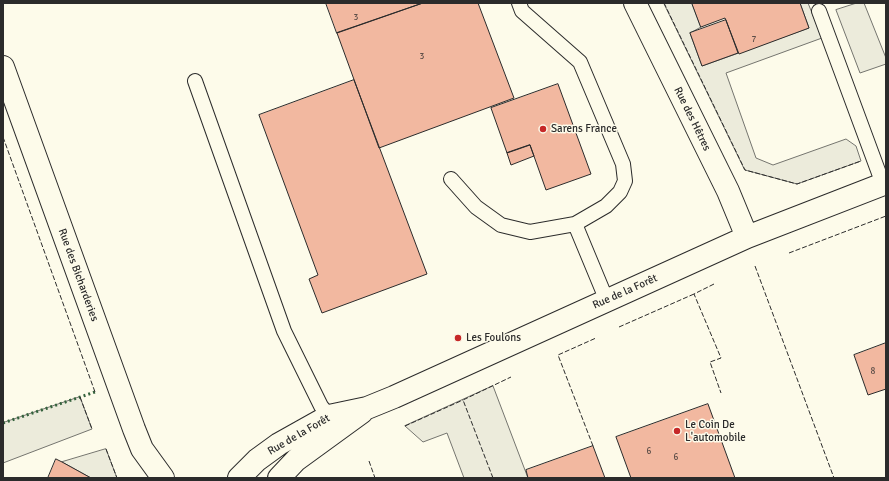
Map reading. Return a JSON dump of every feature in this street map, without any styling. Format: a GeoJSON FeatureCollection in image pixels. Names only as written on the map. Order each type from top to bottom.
{"type":"FeatureCollection","features":[{"type":"Feature","properties":{"kind":"street","name":"Rue des Hêtres"},"geometry":{"type":"LineString","coordinates":[[635,3],[728,191],[748,237]]}},
{"type":"Feature","properties":{"kind":"street","name":"Rue des Bicharderies"},"geometry":{"type":"LineString","coordinates":[[3,67],[134,429],[142,449],[163,478]]}},
{"type":"Feature","properties":{"kind":"street","name":"Rue de la Forêt"},"geometry":{"type":"LineString","coordinates":[[279,478],[296,460],[367,408],[748,237],[885,184]]}},
{"type":"Feature","properties":{"kind":"street","name":"Rue de la Forêt"},"geometry":{"type":"LineString","coordinates":[[239,478],[257,460],[279,444],[328,416],[367,408]]}},
{"type":"Feature","properties":{"kind":"lane"},"geometry":{"type":"LineString","coordinates":[[451,179],[476,207],[500,225],[530,232],[575,224],[606,206],[620,192],[625,181],[623,164],[580,62],[522,11],[519,3]]}},
{"type":"Feature","properties":{"kind":"lane"},"geometry":{"type":"LineString","coordinates":[[819,11],[885,184]]}},
{"type":"Feature","properties":{"kind":"lane"},"geometry":{"type":"LineString","coordinates":[[194,81],[284,331],[321,406],[328,416]]}},
{"type":"Feature","properties":{"kind":"lane"},"geometry":{"type":"LineString","coordinates":[[575,224],[607,301]]}},
{"type":"Feature","properties":{"kind":"shaded area"},"geometry":{"type":"Polygon","coordinates":[[[664,3],[692,3],[701,27],[690,33],[702,66],[809,28],[800,3],[808,3],[822,38],[726,73],[756,158],[773,165],[846,139],[856,146],[861,161],[797,184],[745,170],[664,3]]]}},
{"type":"Feature","properties":{"kind":"shaded area"},"geometry":{"type":"Polygon","coordinates":[[[857,3],[864,3],[886,58],[886,64],[860,73],[836,10],[857,3]]]}},
{"type":"Feature","properties":{"kind":"shaded area"},"geometry":{"type":"Polygon","coordinates":[[[493,386],[528,478],[464,478],[447,433],[423,442],[405,426],[493,386]]]}},
{"type":"Feature","properties":{"kind":"shaded area"},"geometry":{"type":"Polygon","coordinates":[[[80,397],[92,429],[3,463],[3,423],[80,397]]]}},
{"type":"Feature","properties":{"kind":"shaded area"},"geometry":{"type":"Polygon","coordinates":[[[106,449],[117,478],[91,478],[62,462],[106,449]]]}},
{"type":"Feature","properties":{"kind":"building"},"geometry":{"type":"Polygon","coordinates":[[[326,3],[423,3],[337,33],[326,3]]]}},
{"type":"Feature","properties":{"kind":"building"},"geometry":{"type":"Polygon","coordinates":[[[423,3],[478,3],[514,98],[379,148],[337,33],[423,3]]]}},
{"type":"Feature","properties":{"kind":"building"},"geometry":{"type":"Polygon","coordinates":[[[692,3],[800,3],[809,28],[739,54],[725,18],[701,27],[692,3]]]}},
{"type":"Feature","properties":{"kind":"building"},"geometry":{"type":"Polygon","coordinates":[[[726,20],[738,53],[702,66],[690,33],[726,20]]]}},
{"type":"Feature","properties":{"kind":"building"},"geometry":{"type":"Polygon","coordinates":[[[354,80],[427,274],[322,313],[309,279],[318,275],[259,115],[354,80]]]}},
{"type":"Feature","properties":{"kind":"building"},"geometry":{"type":"Polygon","coordinates":[[[558,84],[591,174],[546,190],[530,145],[507,153],[491,108],[558,84]]]}},
{"type":"Feature","properties":{"kind":"building"},"geometry":{"type":"Polygon","coordinates":[[[530,145],[534,156],[511,165],[507,153],[530,145]]]}},
{"type":"Feature","properties":{"kind":"building"},"geometry":{"type":"Polygon","coordinates":[[[886,343],[886,389],[868,395],[854,355],[886,343]]]}},
{"type":"Feature","properties":{"kind":"building"},"geometry":{"type":"Polygon","coordinates":[[[708,404],[735,478],[631,478],[616,437],[708,404]]]}},
{"type":"Feature","properties":{"kind":"building"},"geometry":{"type":"Polygon","coordinates":[[[593,446],[605,478],[528,478],[526,470],[593,446]]]}},
{"type":"Feature","properties":{"kind":"building"},"geometry":{"type":"Polygon","coordinates":[[[56,459],[62,462],[91,478],[48,478],[56,459]]]}},
{"type":"Feature","properties":{"kind":"hedge"},"geometry":{"type":"LineString","coordinates":[[3,423],[95,392]]}},
{"type":"Feature","properties":{"kind":"fence"},"geometry":{"type":"LineString","coordinates":[[664,3],[745,170],[797,184],[861,161]]}},
{"type":"Feature","properties":{"kind":"fence"},"geometry":{"type":"LineString","coordinates":[[3,137],[95,392]]}},
{"type":"Feature","properties":{"kind":"fence"},"geometry":{"type":"LineString","coordinates":[[789,253],[886,216]]}},
{"type":"Feature","properties":{"kind":"fence"},"geometry":{"type":"LineString","coordinates":[[755,266],[834,478]]}},
{"type":"Feature","properties":{"kind":"fence"},"geometry":{"type":"LineString","coordinates":[[714,284],[694,294],[721,358],[710,362],[721,393]]}},
{"type":"Feature","properties":{"kind":"fence"},"geometry":{"type":"LineString","coordinates":[[619,327],[694,294]]}},
{"type":"Feature","properties":{"kind":"fence"},"geometry":{"type":"LineString","coordinates":[[593,446],[558,355],[596,338]]}},
{"type":"Feature","properties":{"kind":"fence"},"geometry":{"type":"LineString","coordinates":[[493,478],[463,400],[511,377]]}},
{"type":"Feature","properties":{"kind":"fence"},"geometry":{"type":"LineString","coordinates":[[80,397],[92,429]]}},
{"type":"Feature","properties":{"kind":"fence"},"geometry":{"type":"LineString","coordinates":[[405,426],[463,400]]}},
{"type":"Feature","properties":{"kind":"fence"},"geometry":{"type":"LineString","coordinates":[[106,449],[117,478]]}},
{"type":"Feature","properties":{"kind":"fence"},"geometry":{"type":"LineString","coordinates":[[369,461],[375,478]]}},
{"type":"Feature","properties":{"kind":"place","name":"Sarens France"},"geometry":{"type":"Point","coordinates":[543,129]}},
{"type":"Feature","properties":{"kind":"place","name":"Les Foulons"},"geometry":{"type":"Point","coordinates":[458,338]}},
{"type":"Feature","properties":{"kind":"place","name":"Le Coin De L'automobile"},"geometry":{"type":"Point","coordinates":[677,431]}}]}
